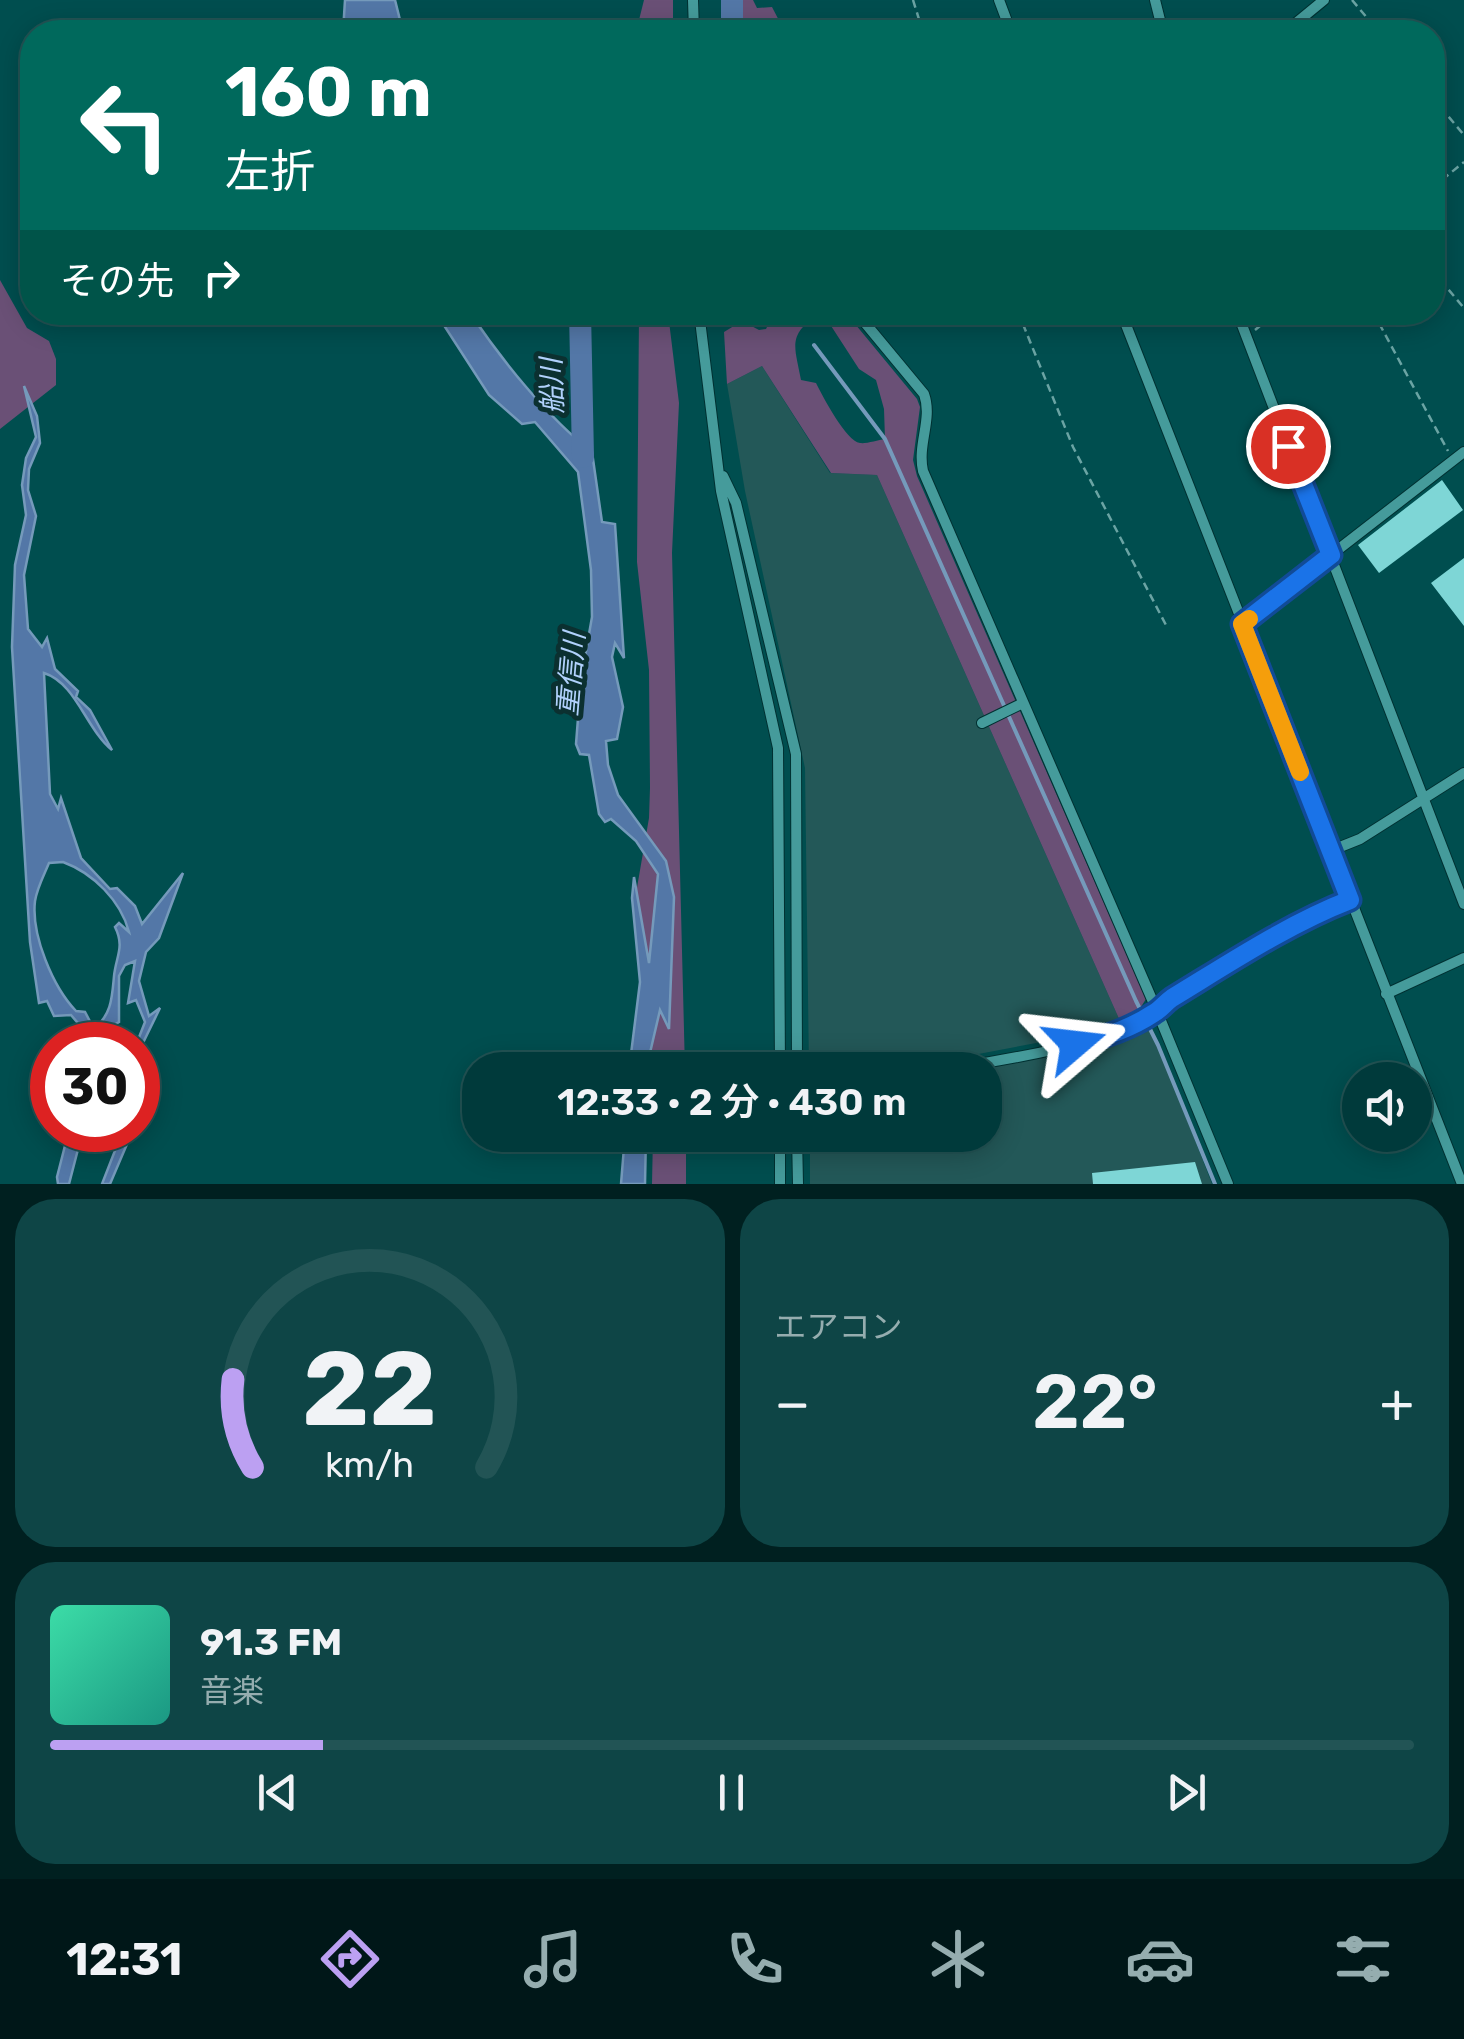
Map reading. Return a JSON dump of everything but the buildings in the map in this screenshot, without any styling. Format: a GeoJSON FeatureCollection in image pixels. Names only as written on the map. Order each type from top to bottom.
{"type":"FeatureCollection","features":[{"type":"Feature","properties":{"kind":"street"},"geometry":{"type":"LineString","coordinates":[[1299,20],[1324,0]]}},
{"type":"Feature","properties":{"kind":"street"},"geometry":{"type":"LineString","coordinates":[[700,325],[716,462],[778,748],[780,1052]]}},
{"type":"Feature","properties":{"kind":"street"},"geometry":{"type":"LineString","coordinates":[[867,325],[924,394],[929,406],[921,440],[923,471],[1158,1012],[1228,1184]]}},
{"type":"Feature","properties":{"kind":"street"},"geometry":{"type":"LineString","coordinates":[[1126,325],[1462,1184]]}},
{"type":"Feature","properties":{"kind":"street"},"geometry":{"type":"LineString","coordinates":[[1242,325],[1464,904]]}},
{"type":"Feature","properties":{"kind":"street"},"geometry":{"type":"LineString","coordinates":[[1242,624],[1464,452]]}},
{"type":"Feature","properties":{"kind":"street"},"geometry":{"type":"LineString","coordinates":[[716,462],[736,503],[796,754],[797,1052]]}},
{"type":"Feature","properties":{"kind":"street"},"geometry":{"type":"LineString","coordinates":[[984,722],[1021,704]]}},
{"type":"Feature","properties":{"kind":"street"},"geometry":{"type":"LineString","coordinates":[[1330,851],[1360,839],[1464,774]]}},
{"type":"Feature","properties":{"kind":"street"},"geometry":{"type":"LineString","coordinates":[[1002,1058],[1107,1037],[1158,1012],[1182,992],[1350,900]]}},
{"type":"Feature","properties":{"kind":"street"},"geometry":{"type":"LineString","coordinates":[[1386,994],[1464,958]]}},
{"type":"Feature","properties":{"kind":"street"},"geometry":{"type":"LineString","coordinates":[[780,1152],[780,1184]]}},
{"type":"Feature","properties":{"kind":"street"},"geometry":{"type":"LineString","coordinates":[[798,1152],[798,1184]]}},
{"type":"Feature","properties":{"kind":"path"},"geometry":{"type":"LineString","coordinates":[[1352,0],[1369,20]]}},
{"type":"Feature","properties":{"kind":"path"},"geometry":{"type":"LineString","coordinates":[[1445,112],[1464,135]]}},
{"type":"Feature","properties":{"kind":"path"},"geometry":{"type":"LineString","coordinates":[[1445,285],[1464,308]]}},
{"type":"Feature","properties":{"kind":"path"},"geometry":{"type":"LineString","coordinates":[[1023,325],[1073,448],[1167,628]]}},
{"type":"Feature","properties":{"kind":"path"},"geometry":{"type":"LineString","coordinates":[[1246,337],[1261,325]]}},
{"type":"Feature","properties":{"kind":"path"},"geometry":{"type":"LineString","coordinates":[[1380,325],[1454,461]]}},
{"type":"Feature","properties":{"kind":"shaded area"},"geometry":{"type":"Polygon","coordinates":[[[345,0],[395,0],[400,20],[344,20],[345,0]]]}},
{"type":"Feature","properties":{"kind":"shaded area"},"geometry":{"type":"Polygon","coordinates":[[[644,0],[673,0],[673,20],[639,20],[644,0]]]}},
{"type":"Feature","properties":{"kind":"shaded area"},"geometry":{"type":"Polygon","coordinates":[[[737,0],[753,0],[757,8],[772,7],[779,20],[737,20],[737,0]]]}},
{"type":"Feature","properties":{"kind":"shaded area"},"geometry":{"type":"Polygon","coordinates":[[[0,280],[20,316],[20,325],[49,341],[56,359],[56,385],[0,429],[0,280]]]}},
{"type":"Feature","properties":{"kind":"shaded area"},"geometry":{"type":"Polygon","coordinates":[[[444,325],[478,325],[526,387],[592,452],[602,522],[615,524],[624,658],[615,643],[612,657],[623,707],[617,739],[606,741],[608,765],[618,795],[666,861],[674,897],[669,1029],[660,1010],[650,1052],[631,1052],[640,982],[632,898],[634,877],[649,963],[658,874],[636,841],[611,819],[605,822],[599,814],[589,755],[580,754],[576,744],[581,680],[592,617],[591,570],[578,472],[535,422],[522,424],[489,395],[444,325]]]}},
{"type":"Feature","properties":{"kind":"shaded area"},"geometry":{"type":"Polygon","coordinates":[[[639,325],[669,325],[679,403],[672,553],[685,1052],[651,1052],[634,905],[649,818],[649,670],[637,562],[639,325]]]}},
{"type":"Feature","properties":{"kind":"shaded area"},"geometry":{"type":"Polygon","coordinates":[[[735,325],[766,329],[768,325],[804,325],[796,343],[801,380],[816,383],[835,418],[854,440],[863,443],[885,439],[884,409],[876,380],[859,369],[830,325],[856,325],[917,399],[920,407],[913,460],[917,476],[1146,999],[1137,1013],[1120,1021],[877,475],[831,473],[762,366],[727,384],[724,332],[735,325]]]}},
{"type":"Feature","properties":{"kind":"shaded area"},"geometry":{"type":"Polygon","coordinates":[[[762,366],[830,473],[877,475],[1120,1021],[1094,1032],[989,1052],[809,1052],[805,768],[745,491],[727,384],[762,366]]]}},
{"type":"Feature","properties":{"kind":"shaded area"},"geometry":{"type":"Polygon","coordinates":[[[24,386],[37,416],[40,443],[29,469],[28,490],[36,516],[24,575],[28,629],[42,647],[47,638],[55,669],[78,691],[76,697],[90,710],[112,750],[73,696],[44,673],[50,794],[58,809],[61,798],[81,858],[110,889],[117,888],[135,906],[142,924],[183,873],[159,938],[146,952],[139,981],[149,1016],[160,1008],[153,1022],[145,1022],[136,1000],[128,1003],[135,961],[125,965],[119,976],[119,1022],[100,1022],[112,998],[120,946],[115,927],[119,923],[129,932],[113,899],[95,881],[63,862],[49,863],[36,896],[36,929],[52,975],[67,1001],[76,1011],[85,1012],[90,1022],[77,1022],[71,1015],[54,1016],[47,1001],[39,1003],[30,942],[12,647],[15,565],[26,515],[22,485],[26,458],[36,437],[24,386]]]}},
{"type":"Feature","properties":{"kind":"shaded area"},"geometry":{"type":"Polygon","coordinates":[[[1151,1027],[1212,1184],[810,1184],[810,1152],[1002,1152],[1002,1063],[1108,1042],[1151,1027]]]}},
{"type":"Feature","properties":{"kind":"shaded area"},"geometry":{"type":"Polygon","coordinates":[[[63,1152],[77,1152],[69,1184],[58,1184],[63,1152]]]}},
{"type":"Feature","properties":{"kind":"shaded area"},"geometry":{"type":"Polygon","coordinates":[[[114,1152],[124,1152],[110,1184],[102,1184],[114,1152]]]}},
{"type":"Feature","properties":{"kind":"shaded area"},"geometry":{"type":"Polygon","coordinates":[[[624,1152],[646,1152],[645,1184],[621,1184],[624,1152]]]}},
{"type":"Feature","properties":{"kind":"shaded area"},"geometry":{"type":"Polygon","coordinates":[[[653,1152],[686,1152],[686,1184],[652,1184],[653,1152]]]}},
{"type":"Feature","properties":{"kind":"waterway","name":"船川"},"geometry":{"type":"LineString","coordinates":[[732,0],[732,20]]}},
{"type":"Feature","properties":{"kind":"waterway","name":"船川"},"geometry":{"type":"LineString","coordinates":[[580,325],[583,457]]}},
{"type":"Feature","properties":{"kind":"waterway"},"geometry":{"type":"LineString","coordinates":[[814,345],[885,439],[1158,1045],[1215,1184]]}},
{"type":"Feature","properties":{"kind":"slow traffic"},"geometry":{"type":"LineString","coordinates":[[1249,619],[1242,624],[1300,772]]}},
{"type":"Feature","properties":{"kind":"route"},"geometry":{"type":"LineString","coordinates":[[1075,1044],[1107,1037],[1158,1012],[1166,1002],[1198,983],[1350,900],[1242,624],[1331,555],[1288,446]]}},
{"type":"Feature","properties":{"kind":"water label","name":"重信川"},"geometry":{"type":"Point","coordinates":[571,674]}}]}
